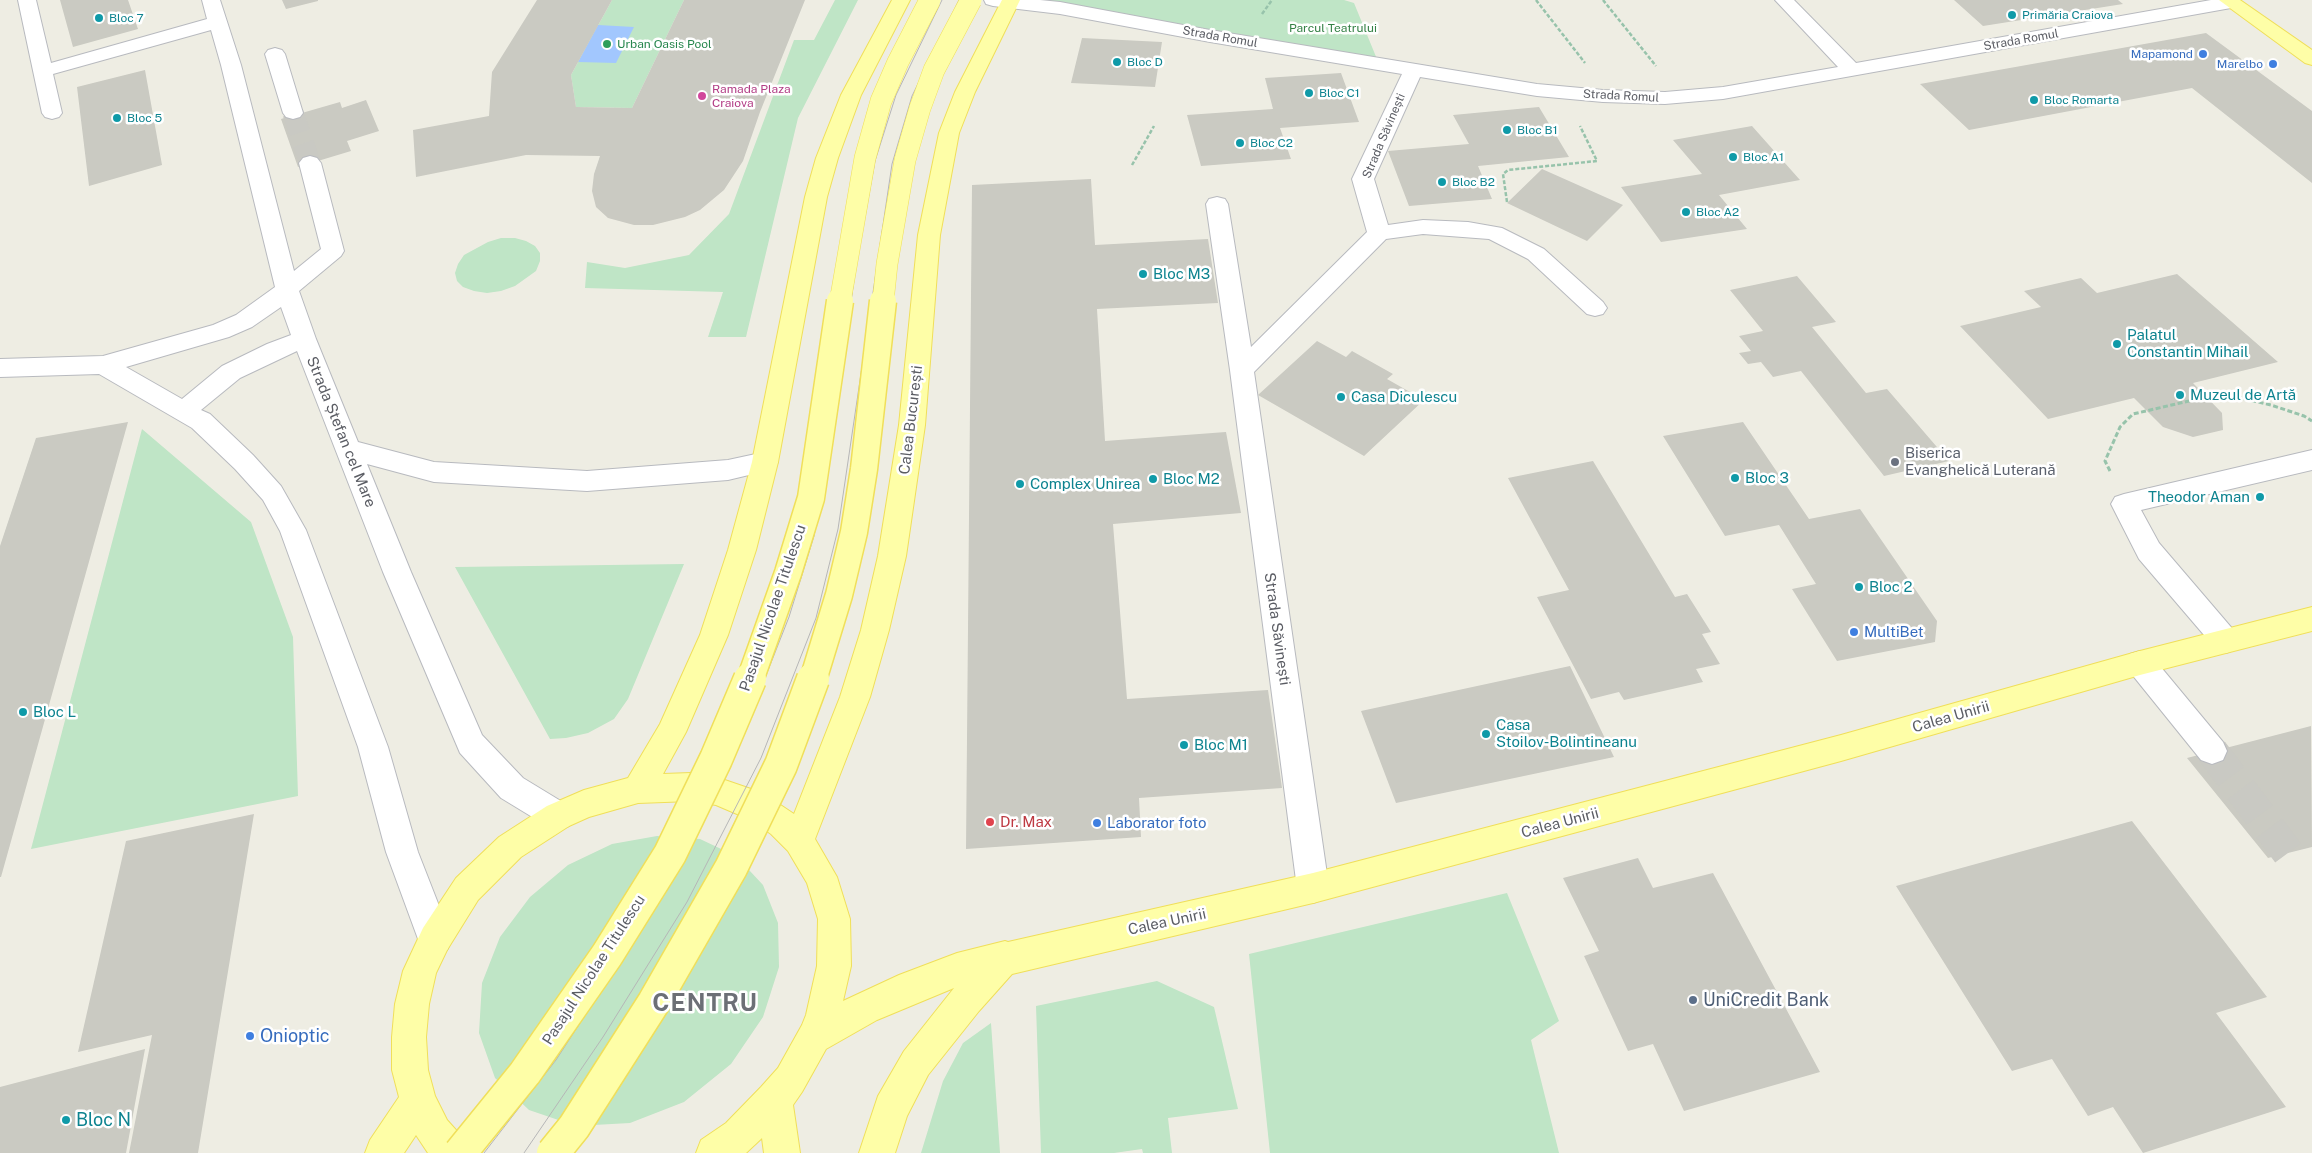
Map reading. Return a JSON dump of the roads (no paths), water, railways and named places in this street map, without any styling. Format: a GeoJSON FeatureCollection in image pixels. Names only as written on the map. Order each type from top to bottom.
{"type":"FeatureCollection","features":[{"type":"Feature","properties":{"kind":"main road"},"geometry":{"type":"LineString","coordinates":[[638,789],[671,732],[714,635],[742,550],[765,462],[816,197],[827,158],[850,95],[901,0]]}},
{"type":"Feature","properties":{"kind":"main road","name":"Pasajul Nicolae Titulescu"},"geometry":{"type":"LineString","coordinates":[[460,1153],[525,1073],[607,955],[670,854],[716,759],[757,663],[811,498],[845,265],[865,158],[881,101],[898,62],[930,0]]}},
{"type":"Feature","properties":{"kind":"main road"},"geometry":{"type":"LineString","coordinates":[[553,1153],[574,1127],[654,1002],[731,868],[782,765],[812,683],[839,594],[854,532],[864,469],[888,264],[905,160],[920,108],[934,70],[971,0]]}},
{"type":"Feature","properties":{"kind":"main road","name":"Calea București"},"geometry":{"type":"LineString","coordinates":[[799,841],[855,696],[875,630],[892,556],[912,425],[930,234],[949,133],[1004,1]]}},
{"type":"Feature","properties":{"kind":"main road"},"geometry":{"type":"LineString","coordinates":[[2230,1],[2312,59]]}},
{"type":"Feature","properties":{"kind":"main road","name":"Calea Unirii"},"geometry":{"type":"LineString","coordinates":[[814,1037],[865,1008],[910,987],[957,970],[1006,957],[1313,888],[1832,750],[2140,663],[2312,620]]}},
{"type":"Feature","properties":{"kind":"main road"},"geometry":{"type":"LineString","coordinates":[[452,1153],[434,1133],[418,1101],[410,1062],[408,1037],[412,1004],[420,971],[435,939],[467,889],[510,848],[558,816],[584,804],[638,789],[691,787],[740,799],[769,814],[799,841],[821,876],[834,918],[834,966],[823,1016],[814,1037],[790,1080],[774,1100],[739,1136],[714,1153]]}},
{"type":"Feature","properties":{"kind":"main road"},"geometry":{"type":"LineString","coordinates":[[877,1153],[892,1109],[916,1063],[967,999],[1006,957]]}},
{"type":"Feature","properties":{"kind":"main road"},"geometry":{"type":"LineString","coordinates":[[774,1100],[782,1153]]}},
{"type":"Feature","properties":{"kind":"main road"},"geometry":{"type":"LineString","coordinates":[[383,1153],[418,1101]]}},
{"type":"Feature","properties":{"kind":"street"},"geometry":{"type":"LineString","coordinates":[[27,0],[52,113]]}},
{"type":"Feature","properties":{"kind":"street"},"geometry":{"type":"LineString","coordinates":[[1784,0],[1852,70]]}},
{"type":"Feature","properties":{"kind":"street","name":"Strada Romul"},"geometry":{"type":"LineString","coordinates":[[1004,1],[1060,8],[1210,36],[1537,90],[1612,97],[1723,93],[2230,1]]}},
{"type":"Feature","properties":{"kind":"street"},"geometry":{"type":"LineString","coordinates":[[43,71],[215,11]]}},
{"type":"Feature","properties":{"kind":"street","name":"Strada Ștefan cel Mare"},"geometry":{"type":"LineString","coordinates":[[215,11],[231,65],[287,289],[304,339],[397,572],[471,744],[512,788],[558,816]]}},
{"type":"Feature","properties":{"kind":"street"},"geometry":{"type":"LineString","coordinates":[[275,54],[293,113]]}},
{"type":"Feature","properties":{"kind":"street","name":"Strada Săvinești"},"geometry":{"type":"LineString","coordinates":[[1379,232],[1363,179],[1414,69]]}},
{"type":"Feature","properties":{"kind":"street"},"geometry":{"type":"LineString","coordinates":[[0,368],[103,365],[221,331],[244,321],[333,251],[310,163]]}},
{"type":"Feature","properties":{"kind":"street","name":"Strada Săvinești"},"geometry":{"type":"LineString","coordinates":[[1217,204],[1242,370],[1313,888]]}},
{"type":"Feature","properties":{"kind":"street"},"geometry":{"type":"LineString","coordinates":[[1242,370],[1379,232],[1423,227],[1468,229],[1494,233],[1536,254],[1595,308]]}},
{"type":"Feature","properties":{"kind":"street"},"geometry":{"type":"LineString","coordinates":[[183,410],[232,372],[275,350],[304,339]]}},
{"type":"Feature","properties":{"kind":"street"},"geometry":{"type":"LineString","coordinates":[[103,365],[201,421],[244,462],[272,493],[293,530],[373,747],[402,852],[435,939]]}},
{"type":"Feature","properties":{"kind":"street"},"geometry":{"type":"LineString","coordinates":[[347,449],[434,472],[587,481],[728,470],[765,462]]}},
{"type":"Feature","properties":{"kind":"street"},"geometry":{"type":"LineString","coordinates":[[2226,641],[2149,551],[2124,504],[2312,460]]}},
{"type":"Feature","properties":{"kind":"street"},"geometry":{"type":"LineString","coordinates":[[2140,663],[2212,751]]}},
{"type":"Feature","properties":{"kind":"water","name":"Urban Oasis Pool"},"geometry":{"type":"Polygon","coordinates":[[[598,25],[634,27],[616,63],[578,62],[598,25]]]}},
{"type":"Feature","properties":{"kind":"tunnel"},"geometry":{"type":"LineString","coordinates":[[293,113],[310,163]]}},
{"type":"Feature","properties":{"kind":"tunnel"},"geometry":{"type":"LineString","coordinates":[[2212,751],[2288,853]]}},
{"type":"Feature","properties":{"kind":"tram line"},"geometry":{"type":"LineString","coordinates":[[484,1153],[556,1060],[654,909],[741,739],[789,617],[814,536],[830,454],[856,265],[875,161],[896,95],[942,0]]}},
{"type":"Feature","properties":{"kind":"tram line"},"geometry":{"type":"LineString","coordinates":[[524,1153],[603,1037],[687,902],[761,758],[816,618],[838,529],[892,164],[912,96],[959,0]]}},
{"type":"Feature","properties":{"kind":"place","name":"Primăria Craiova"},"geometry":{"type":"Point","coordinates":[2012,15]}},
{"type":"Feature","properties":{"kind":"place","name":"Bloc 7"},"geometry":{"type":"Point","coordinates":[99,18]}},
{"type":"Feature","properties":{"kind":"place","name":"Urban Oasis Pool"},"geometry":{"type":"Point","coordinates":[607,44]}},
{"type":"Feature","properties":{"kind":"place","name":"Mapamond"},"geometry":{"type":"Point","coordinates":[2203,54]}},
{"type":"Feature","properties":{"kind":"place","name":"Bloc D"},"geometry":{"type":"Point","coordinates":[1117,62]}},
{"type":"Feature","properties":{"kind":"place","name":"Marelbo"},"geometry":{"type":"Point","coordinates":[2273,64]}},
{"type":"Feature","properties":{"kind":"place","name":"Bloc C1"},"geometry":{"type":"Point","coordinates":[1309,93]}},
{"type":"Feature","properties":{"kind":"place","name":"Ramada Plaza Craiova"},"geometry":{"type":"Point","coordinates":[702,96]}},
{"type":"Feature","properties":{"kind":"place","name":"Bloc Romarta"},"geometry":{"type":"Point","coordinates":[2034,100]}},
{"type":"Feature","properties":{"kind":"place","name":"Bloc 5"},"geometry":{"type":"Point","coordinates":[117,118]}},
{"type":"Feature","properties":{"kind":"place","name":"Bloc B1"},"geometry":{"type":"Point","coordinates":[1507,130]}},
{"type":"Feature","properties":{"kind":"place","name":"Bloc C2"},"geometry":{"type":"Point","coordinates":[1240,143]}},
{"type":"Feature","properties":{"kind":"place","name":"Bloc A1"},"geometry":{"type":"Point","coordinates":[1733,157]}},
{"type":"Feature","properties":{"kind":"place","name":"Bloc B2"},"geometry":{"type":"Point","coordinates":[1442,182]}},
{"type":"Feature","properties":{"kind":"place","name":"Bloc A2"},"geometry":{"type":"Point","coordinates":[1686,212]}},
{"type":"Feature","properties":{"kind":"place","name":"Bloc M3"},"geometry":{"type":"Point","coordinates":[1143,274]}},
{"type":"Feature","properties":{"kind":"place","name":"Palatul Constantin Mihail"},"geometry":{"type":"Point","coordinates":[2117,344]}},
{"type":"Feature","properties":{"kind":"place","name":"Muzeul de Artă"},"geometry":{"type":"Point","coordinates":[2180,395]}},
{"type":"Feature","properties":{"kind":"place","name":"Casa Diculescu"},"geometry":{"type":"Point","coordinates":[1341,397]}},
{"type":"Feature","properties":{"kind":"place","name":"Biserica Evanghelică Luterană"},"geometry":{"type":"Point","coordinates":[1895,462]}},
{"type":"Feature","properties":{"kind":"place","name":"Bloc 3"},"geometry":{"type":"Point","coordinates":[1735,478]}},
{"type":"Feature","properties":{"kind":"place","name":"Bloc M2"},"geometry":{"type":"Point","coordinates":[1153,479]}},
{"type":"Feature","properties":{"kind":"place","name":"Complex Unirea"},"geometry":{"type":"Point","coordinates":[1020,484]}},
{"type":"Feature","properties":{"kind":"place","name":"Theodor Aman"},"geometry":{"type":"Point","coordinates":[2260,497]}},
{"type":"Feature","properties":{"kind":"place","name":"Bloc 2"},"geometry":{"type":"Point","coordinates":[1859,587]}},
{"type":"Feature","properties":{"kind":"place","name":"MultiBet"},"geometry":{"type":"Point","coordinates":[1854,632]}},
{"type":"Feature","properties":{"kind":"place","name":"Bloc L"},"geometry":{"type":"Point","coordinates":[23,712]}},
{"type":"Feature","properties":{"kind":"place","name":"Casa Stoilov-Bolintineanu"},"geometry":{"type":"Point","coordinates":[1486,734]}},
{"type":"Feature","properties":{"kind":"place","name":"Bloc M1"},"geometry":{"type":"Point","coordinates":[1184,745]}},
{"type":"Feature","properties":{"kind":"place","name":"Dr. Max"},"geometry":{"type":"Point","coordinates":[990,822]}},
{"type":"Feature","properties":{"kind":"place","name":"Laborator foto"},"geometry":{"type":"Point","coordinates":[1097,823]}},
{"type":"Feature","properties":{"kind":"place","name":"UniCredit Bank"},"geometry":{"type":"Point","coordinates":[1693,1000]}},
{"type":"Feature","properties":{"kind":"place","name":"Onioptic"},"geometry":{"type":"Point","coordinates":[250,1036]}},
{"type":"Feature","properties":{"kind":"place","name":"Bloc N"},"geometry":{"type":"Point","coordinates":[66,1120]}},
{"type":"Feature","properties":{"kind":"district","name":"CENTRU"},"geometry":{"type":"Point","coordinates":[705,1004]}},
{"type":"Feature","properties":{"kind":"park label","name":"Parcul Teatrului"},"geometry":{"type":"Point","coordinates":[1333,28]}}]}
